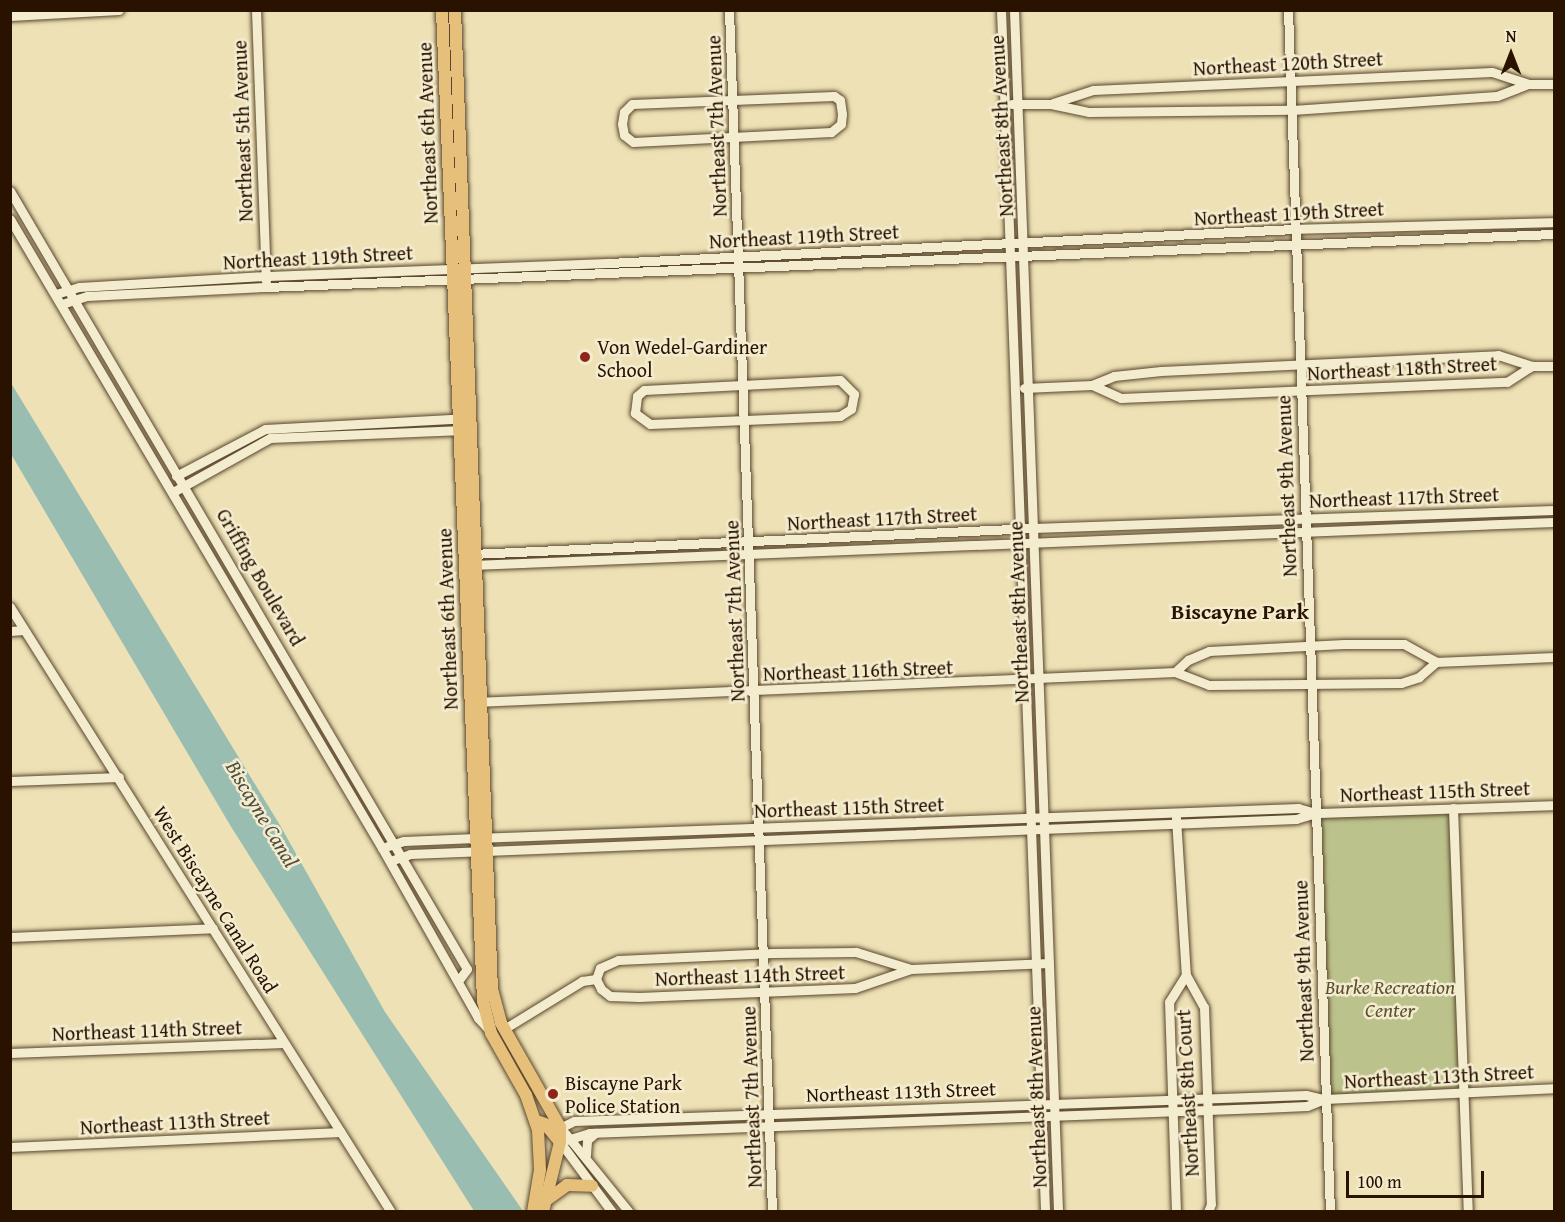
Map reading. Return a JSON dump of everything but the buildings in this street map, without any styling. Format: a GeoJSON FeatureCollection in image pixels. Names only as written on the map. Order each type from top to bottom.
{"type":"FeatureCollection","features":[{"type":"Feature","properties":{"kind":"main road","name":"Northeast 6th Avenue"},"geometry":{"type":"LineString","coordinates":[[442,10],[471,424],[470,560]]}},
{"type":"Feature","properties":{"kind":"main road","name":"Northeast 6th Avenue"},"geometry":{"type":"LineString","coordinates":[[455,10],[459,274],[458,424],[470,560],[482,844],[483,1001],[490,1031],[536,1121],[541,1156],[532,1212]]}},
{"type":"Feature","properties":{"kind":"main road","name":"Northeast 6th Avenue"},"geometry":{"type":"LineString","coordinates":[[482,844],[495,1006],[504,1029]]}},
{"type":"Feature","properties":{"kind":"main road"},"geometry":{"type":"LineString","coordinates":[[504,1029],[560,1134],[545,1206]]}},
{"type":"Feature","properties":{"kind":"main road"},"geometry":{"type":"LineString","coordinates":[[536,1121],[560,1134]]}},
{"type":"Feature","properties":{"kind":"main road"},"geometry":{"type":"LineString","coordinates":[[541,1156],[560,1134]]}},
{"type":"Feature","properties":{"kind":"main road"},"geometry":{"type":"LineString","coordinates":[[545,1206],[567,1185],[592,1186]]}},
{"type":"Feature","properties":{"kind":"street"},"geometry":{"type":"LineString","coordinates":[[10,16],[119,10]]}},
{"type":"Feature","properties":{"kind":"street","name":"Northeast 5th Avenue"},"geometry":{"type":"LineString","coordinates":[[256,10],[267,286]]}},
{"type":"Feature","properties":{"kind":"street","name":"Northeast 7th Avenue"},"geometry":{"type":"LineString","coordinates":[[729,10],[752,553],[754,693],[772,1212]]}},
{"type":"Feature","properties":{"kind":"street","name":"Northeast 8th Avenue"},"geometry":{"type":"LineString","coordinates":[[1000,10],[1016,388],[1045,1212]]}},
{"type":"Feature","properties":{"kind":"street","name":"Northeast 8th Avenue"},"geometry":{"type":"LineString","coordinates":[[1014,10],[1025,255],[1058,1212]]}},
{"type":"Feature","properties":{"kind":"street","name":"Northeast 9th Avenue"},"geometry":{"type":"LineString","coordinates":[[1288,10],[1298,366],[1301,390],[1304,532],[1311,648],[1310,685],[1329,1212]]}},
{"type":"Feature","properties":{"kind":"street","name":"Northeast 120th Street"},"geometry":{"type":"LineString","coordinates":[[1051,104],[1093,90],[1492,72],[1528,84],[1554,84]]}},
{"type":"Feature","properties":{"kind":"street","name":"Northeast 120th Street"},"geometry":{"type":"LineString","coordinates":[[1005,104],[1051,104],[1089,112],[1292,110],[1497,96],[1528,84]]}},
{"type":"Feature","properties":{"kind":"street"},"geometry":{"type":"LineString","coordinates":[[834,96],[840,100],[841,124],[831,132],[735,139],[633,142],[624,135],[622,124],[624,112],[632,104],[734,98],[834,96]]}},
{"type":"Feature","properties":{"kind":"street","name":"Griffing Boulevard"},"geometry":{"type":"LineString","coordinates":[[10,192],[185,484],[467,969],[466,975],[458,981]]}},
{"type":"Feature","properties":{"kind":"street","name":"Griffing Boulevard"},"geometry":{"type":"LineString","coordinates":[[10,219],[390,861],[478,1018],[490,1031]]}},
{"type":"Feature","properties":{"kind":"street","name":"Northeast 119th Street"},"geometry":{"type":"LineString","coordinates":[[62,304],[87,296],[739,256],[1294,229],[1554,222]]}},
{"type":"Feature","properties":{"kind":"street","name":"Northeast 119th Street"},"geometry":{"type":"LineString","coordinates":[[56,294],[68,289],[266,276],[739,267],[1554,234]]}},
{"type":"Feature","properties":{"kind":"street","name":"Northeast 118th Street"},"geometry":{"type":"LineString","coordinates":[[1016,388],[1092,385],[1114,376],[1161,371],[1498,356],[1532,366],[1554,366]]}},
{"type":"Feature","properties":{"kind":"street","name":"Northeast 118th Street"},"geometry":{"type":"LineString","coordinates":[[1092,385],[1120,399],[1507,382],[1532,366]]}},
{"type":"Feature","properties":{"kind":"street"},"geometry":{"type":"LineString","coordinates":[[840,380],[854,394],[851,409],[840,416],[745,421],[650,424],[641,421],[634,405],[644,390],[743,383],[840,380]]}},
{"type":"Feature","properties":{"kind":"street"},"geometry":{"type":"LineString","coordinates":[[173,492],[270,438],[458,424]]}},
{"type":"Feature","properties":{"kind":"street"},"geometry":{"type":"LineString","coordinates":[[167,482],[265,429],[471,424]]}},
{"type":"Feature","properties":{"kind":"street","name":"Northeast 117th Street"},"geometry":{"type":"LineString","coordinates":[[470,560],[751,542],[1034,528],[1554,510]]}},
{"type":"Feature","properties":{"kind":"street","name":"Northeast 117th Street"},"geometry":{"type":"LineString","coordinates":[[470,560],[752,553],[1034,540],[1554,522]]}},
{"type":"Feature","properties":{"kind":"street","name":"West Biscayne Canal Road"},"geometry":{"type":"LineString","coordinates":[[10,607],[391,1212]]}},
{"type":"Feature","properties":{"kind":"street"},"geometry":{"type":"LineString","coordinates":[[10,631],[24,630]]}},
{"type":"Feature","properties":{"kind":"street"},"geometry":{"type":"LineString","coordinates":[[1175,672],[1188,660],[1209,651],[1404,644],[1436,662],[1554,657]]}},
{"type":"Feature","properties":{"kind":"street","name":"Northeast 116th Street"},"geometry":{"type":"LineString","coordinates":[[476,702],[754,693],[1175,672],[1209,685],[1401,682],[1419,677],[1436,662]]}},
{"type":"Feature","properties":{"kind":"street"},"geometry":{"type":"LineString","coordinates":[[10,781],[119,777]]}},
{"type":"Feature","properties":{"kind":"street","name":"Northeast 115th Street"},"geometry":{"type":"LineString","coordinates":[[382,848],[394,843],[759,841],[1296,819],[1316,813],[1554,805]]}},
{"type":"Feature","properties":{"kind":"street","name":"Northeast 115th Street"},"geometry":{"type":"LineString","coordinates":[[390,861],[401,856],[482,844],[759,828],[1298,808],[1316,813]]}},
{"type":"Feature","properties":{"kind":"street"},"geometry":{"type":"LineString","coordinates":[[1453,808],[1468,1212]]}},
{"type":"Feature","properties":{"kind":"street","name":"Northeast 8th Court"},"geometry":{"type":"LineString","coordinates":[[1176,813],[1186,975],[1204,1007],[1209,1099],[1211,1204],[1208,1212]]}},
{"type":"Feature","properties":{"kind":"street"},"geometry":{"type":"LineString","coordinates":[[10,937],[213,928]]}},
{"type":"Feature","properties":{"kind":"street","name":"Northeast 114th Street"},"geometry":{"type":"LineString","coordinates":[[596,979],[600,968],[618,960],[764,953],[856,952],[911,969]]}},
{"type":"Feature","properties":{"kind":"street","name":"Northeast 114th Street"},"geometry":{"type":"LineString","coordinates":[[596,979],[605,993],[616,997],[765,992],[855,988],[911,969],[1049,963]]}},
{"type":"Feature","properties":{"kind":"street","name":"Northeast 8th Court"},"geometry":{"type":"LineString","coordinates":[[1176,1212],[1169,1002],[1186,975]]}},
{"type":"Feature","properties":{"kind":"street","name":"Northeast 114th Street"},"geometry":{"type":"LineString","coordinates":[[504,1029],[582,981],[596,979]]}},
{"type":"Feature","properties":{"kind":"street","name":"Northeast 114th Street"},"geometry":{"type":"LineString","coordinates":[[10,1053],[284,1043]]}},
{"type":"Feature","properties":{"kind":"street","name":"Northeast 113th Street"},"geometry":{"type":"LineString","coordinates":[[560,1134],[1041,1115],[1055,1109],[1171,1100],[1306,1095],[1324,1099],[1554,1088]]}},
{"type":"Feature","properties":{"kind":"street","name":"Northeast 113th Street"},"geometry":{"type":"LineString","coordinates":[[560,1134],[574,1121],[1041,1104],[1055,1109],[1209,1110],[1307,1106],[1324,1099]]}},
{"type":"Feature","properties":{"kind":"street","name":"Northeast 113th Street"},"geometry":{"type":"LineString","coordinates":[[10,1148],[341,1132]]}},
{"type":"Feature","properties":{"kind":"street"},"geometry":{"type":"LineString","coordinates":[[586,1155],[587,1140],[595,1133]]}},
{"type":"Feature","properties":{"kind":"street"},"geometry":{"type":"LineString","coordinates":[[560,1134],[586,1155],[629,1212]]}},
{"type":"Feature","properties":{"kind":"street"},"geometry":{"type":"LineString","coordinates":[[560,1134],[592,1186],[612,1212]]}},
{"type":"Feature","properties":{"kind":"street"},"geometry":{"type":"LineString","coordinates":[[1045,1195],[1057,1194]]}},
{"type":"Feature","properties":{"kind":"green space","name":"Burke Recreation Center"},"geometry":{"type":"Polygon","coordinates":[[[1453,808],[1462,1093],[1324,1099],[1316,813],[1453,808]]]}},
{"type":"Feature","properties":{"kind":"water","name":"Biscayne Canal"},"geometry":{"type":"Polygon","coordinates":[[[11,383],[281,827],[385,1012],[523,1211],[474,1211],[230,825],[11,454],[11,383]]]}},
{"type":"Feature","properties":{"kind":"place","name":"Von Wedel-Gardiner School"},"geometry":{"type":"Point","coordinates":[585,357]}},
{"type":"Feature","properties":{"kind":"place","name":"Biscayne Park Police Station"},"geometry":{"type":"Point","coordinates":[553,1094]}},
{"type":"Feature","properties":{"kind":"district","name":"Biscayne Park"},"geometry":{"type":"Point","coordinates":[1240,612]}}]}
